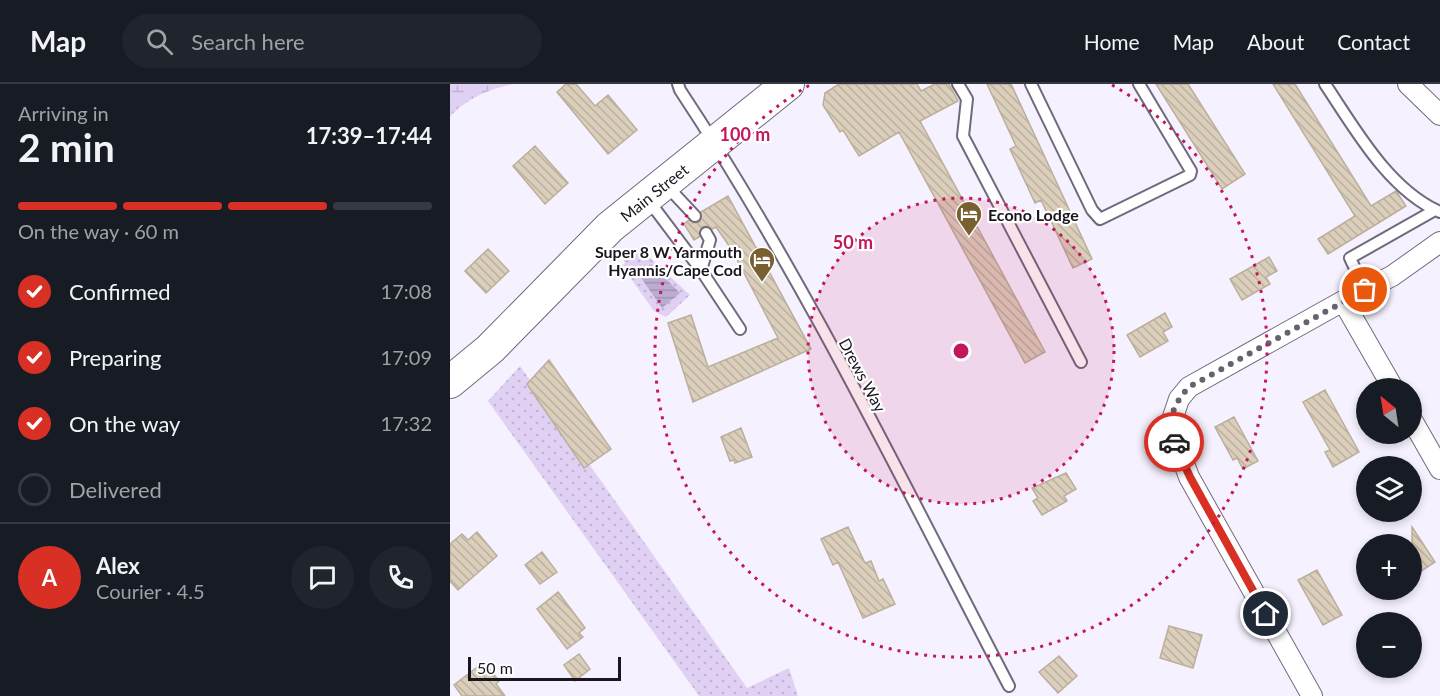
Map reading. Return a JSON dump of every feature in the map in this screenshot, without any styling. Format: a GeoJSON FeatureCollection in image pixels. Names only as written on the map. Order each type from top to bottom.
{"type":"FeatureCollection","features":[{"type":"Feature","properties":{"kind":"main road","name":"Main Street"},"geometry":{"type":"LineString","coordinates":[[450,382],[490,348],[610,227],[788,84]]}},
{"type":"Feature","properties":{"kind":"street"},"geometry":{"type":"LineString","coordinates":[[1408,84],[1440,114]]}},
{"type":"Feature","properties":{"kind":"street"},"geometry":{"type":"LineString","coordinates":[[1312,696],[1190,477],[1170,426],[1179,399],[1189,387],[1392,276],[1440,242]]}},
{"type":"Feature","properties":{"kind":"street"},"geometry":{"type":"LineString","coordinates":[[1343,301],[1388,378]]}},
{"type":"Feature","properties":{"kind":"street"},"geometry":{"type":"LineString","coordinates":[[1422,438],[1440,470]]}},
{"type":"Feature","properties":{"kind":"lane","name":"Drews Way"},"geometry":{"type":"LineString","coordinates":[[678,84],[806,299],[1009,686]]}},
{"type":"Feature","properties":{"kind":"lane"},"geometry":{"type":"LineString","coordinates":[[958,84],[967,99],[963,136],[1081,362]]}},
{"type":"Feature","properties":{"kind":"lane"},"geometry":{"type":"LineString","coordinates":[[1031,84],[1092,210],[1100,219],[1190,175],[1191,171],[1139,84]]}},
{"type":"Feature","properties":{"kind":"lane"},"geometry":{"type":"LineString","coordinates":[[1325,84],[1400,188],[1438,211]]}},
{"type":"Feature","properties":{"kind":"lane"},"geometry":{"type":"LineString","coordinates":[[656,191],[695,216]]}},
{"type":"Feature","properties":{"kind":"lane"},"geometry":{"type":"LineString","coordinates":[[656,191],[701,270],[740,329]]}},
{"type":"Feature","properties":{"kind":"lane"},"geometry":{"type":"LineString","coordinates":[[1365,290],[1350,258],[1438,211]]}},
{"type":"Feature","properties":{"kind":"lane"},"geometry":{"type":"LineString","coordinates":[[701,270],[710,240],[706,233]]}},
{"type":"Feature","properties":{"kind":"green space"},"geometry":{"type":"Polygon","coordinates":[[[450,84],[514,84],[479,95],[450,117],[450,84]]]}},
{"type":"Feature","properties":{"kind":"green space"},"geometry":{"type":"Polygon","coordinates":[[[634,249],[641,255],[644,252],[690,295],[666,317],[654,311],[622,266],[625,263],[623,259],[634,249]]]}},
{"type":"Feature","properties":{"kind":"green space"},"geometry":{"type":"Polygon","coordinates":[[[520,366],[747,688],[789,668],[798,696],[699,696],[488,401],[520,366]]]}},
{"type":"Feature","properties":{"kind":"shaded area"},"geometry":{"type":"Polygon","coordinates":[[[651,264],[680,293],[662,308],[639,275],[651,264]]]}},
{"type":"Feature","properties":{"kind":"building"},"geometry":{"type":"Polygon","coordinates":[[[566,84],[576,84],[595,106],[608,95],[637,130],[608,154],[557,92],[566,84]]]}},
{"type":"Feature","properties":{"kind":"building","name":"Econo Lodge"},"geometry":{"type":"Polygon","coordinates":[[[839,84],[917,84],[921,91],[935,84],[949,84],[958,101],[920,121],[1045,352],[1025,363],[899,132],[859,156],[843,130],[840,132],[823,105],[825,93],[839,84]]]}},
{"type":"Feature","properties":{"kind":"building"},"geometry":{"type":"Polygon","coordinates":[[[987,84],[1011,84],[1092,259],[1073,268],[1041,200],[1035,203],[1010,149],[1016,146],[987,84]]]}},
{"type":"Feature","properties":{"kind":"building"},"geometry":{"type":"Polygon","coordinates":[[[1156,84],[1188,84],[1245,174],[1222,189],[1156,84]]]}},
{"type":"Feature","properties":{"kind":"building"},"geometry":{"type":"Polygon","coordinates":[[[1273,84],[1295,84],[1371,206],[1396,191],[1406,206],[1328,254],[1318,239],[1355,216],[1273,84]]]}},
{"type":"Feature","properties":{"kind":"building"},"geometry":{"type":"Polygon","coordinates":[[[535,146],[568,183],[545,204],[513,166],[535,146]]]}},
{"type":"Feature","properties":{"kind":"building","name":"Super 8 W Yarmouth Hyannis/Cape Cod"},"geometry":{"type":"Polygon","coordinates":[[[728,196],[811,349],[693,402],[668,323],[691,315],[708,367],[778,338],[732,250],[716,227],[712,229],[707,226],[702,227],[699,237],[694,240],[684,224],[689,220],[693,223],[700,222],[701,212],[728,196]]]}},
{"type":"Feature","properties":{"kind":"building"},"geometry":{"type":"Polygon","coordinates":[[[488,249],[509,271],[486,293],[465,271],[488,249]]]}},
{"type":"Feature","properties":{"kind":"building"},"geometry":{"type":"Polygon","coordinates":[[[1269,257],[1277,271],[1266,277],[1270,284],[1242,300],[1230,279],[1269,257]]]}},
{"type":"Feature","properties":{"kind":"building"},"geometry":{"type":"Polygon","coordinates":[[[1165,313],[1172,327],[1163,332],[1168,341],[1140,357],[1127,335],[1165,313]]]}},
{"type":"Feature","properties":{"kind":"building"},"geometry":{"type":"Polygon","coordinates":[[[549,360],[611,449],[584,468],[527,384],[549,360]]]}},
{"type":"Feature","properties":{"kind":"building"},"geometry":{"type":"Polygon","coordinates":[[[1325,390],[1359,452],[1333,467],[1325,452],[1330,450],[1303,402],[1325,390]]]}},
{"type":"Feature","properties":{"kind":"building"},"geometry":{"type":"Polygon","coordinates":[[[1234,417],[1258,461],[1243,469],[1237,458],[1233,460],[1215,427],[1234,417]]]}},
{"type":"Feature","properties":{"kind":"building"},"geometry":{"type":"Polygon","coordinates":[[[741,428],[752,457],[735,463],[734,460],[730,461],[721,437],[741,428]]]}},
{"type":"Feature","properties":{"kind":"building"},"geometry":{"type":"Polygon","coordinates":[[[1066,473],[1076,489],[1064,496],[1067,501],[1042,515],[1033,501],[1038,498],[1032,488],[1066,473]]]}},
{"type":"Feature","properties":{"kind":"building"},"geometry":{"type":"Polygon","coordinates":[[[848,527],[865,563],[871,561],[879,581],[883,579],[895,604],[863,618],[838,562],[833,565],[821,539],[848,527]]]}},
{"type":"Feature","properties":{"kind":"building"},"geometry":{"type":"Polygon","coordinates":[[[477,532],[497,556],[458,590],[450,581],[450,544],[462,534],[468,540],[477,532]]]}},
{"type":"Feature","properties":{"kind":"building"},"geometry":{"type":"Polygon","coordinates":[[[1422,542],[1435,562],[1422,570],[1422,542]]]}},
{"type":"Feature","properties":{"kind":"building"},"geometry":{"type":"Polygon","coordinates":[[[542,552],[557,572],[540,584],[525,565],[542,552]]]}},
{"type":"Feature","properties":{"kind":"building"},"geometry":{"type":"Polygon","coordinates":[[[1317,570],[1342,615],[1323,625],[1298,580],[1317,570]]]}},
{"type":"Feature","properties":{"kind":"building"},"geometry":{"type":"Polygon","coordinates":[[[558,592],[585,628],[579,633],[583,637],[567,649],[537,609],[558,592]]]}},
{"type":"Feature","properties":{"kind":"building"},"geometry":{"type":"Polygon","coordinates":[[[1169,626],[1202,635],[1193,668],[1160,658],[1169,626]]]}},
{"type":"Feature","properties":{"kind":"building"},"geometry":{"type":"Polygon","coordinates":[[[579,654],[590,669],[575,681],[564,665],[579,654]]]}},
{"type":"Feature","properties":{"kind":"building"},"geometry":{"type":"Polygon","coordinates":[[[1059,656],[1077,676],[1058,693],[1039,672],[1059,656]]]}},
{"type":"Feature","properties":{"kind":"building"},"geometry":{"type":"Polygon","coordinates":[[[484,662],[499,681],[496,684],[505,696],[462,696],[454,685],[484,662]]]}},
{"type":"Feature","properties":{"kind":"way so far"},"geometry":{"type":"LineString","coordinates":[[1174,442],[1170,426],[1172,413],[1179,399],[1189,387],[1365,290]]}},
{"type":"Feature","properties":{"kind":"place","name":"Econo Lodge"},"geometry":{"type":"Point","coordinates":[969,237]}},
{"type":"Feature","properties":{"kind":"place","name":"Super 8 W Yarmouth Hyannis/Cape Cod"},"geometry":{"type":"Point","coordinates":[762,283]}},
{"type":"Feature","properties":{"kind":"route"},"geometry":{"type":"LineString","coordinates":[[1174,442],[1208,513],[1266,614]]}}]}
